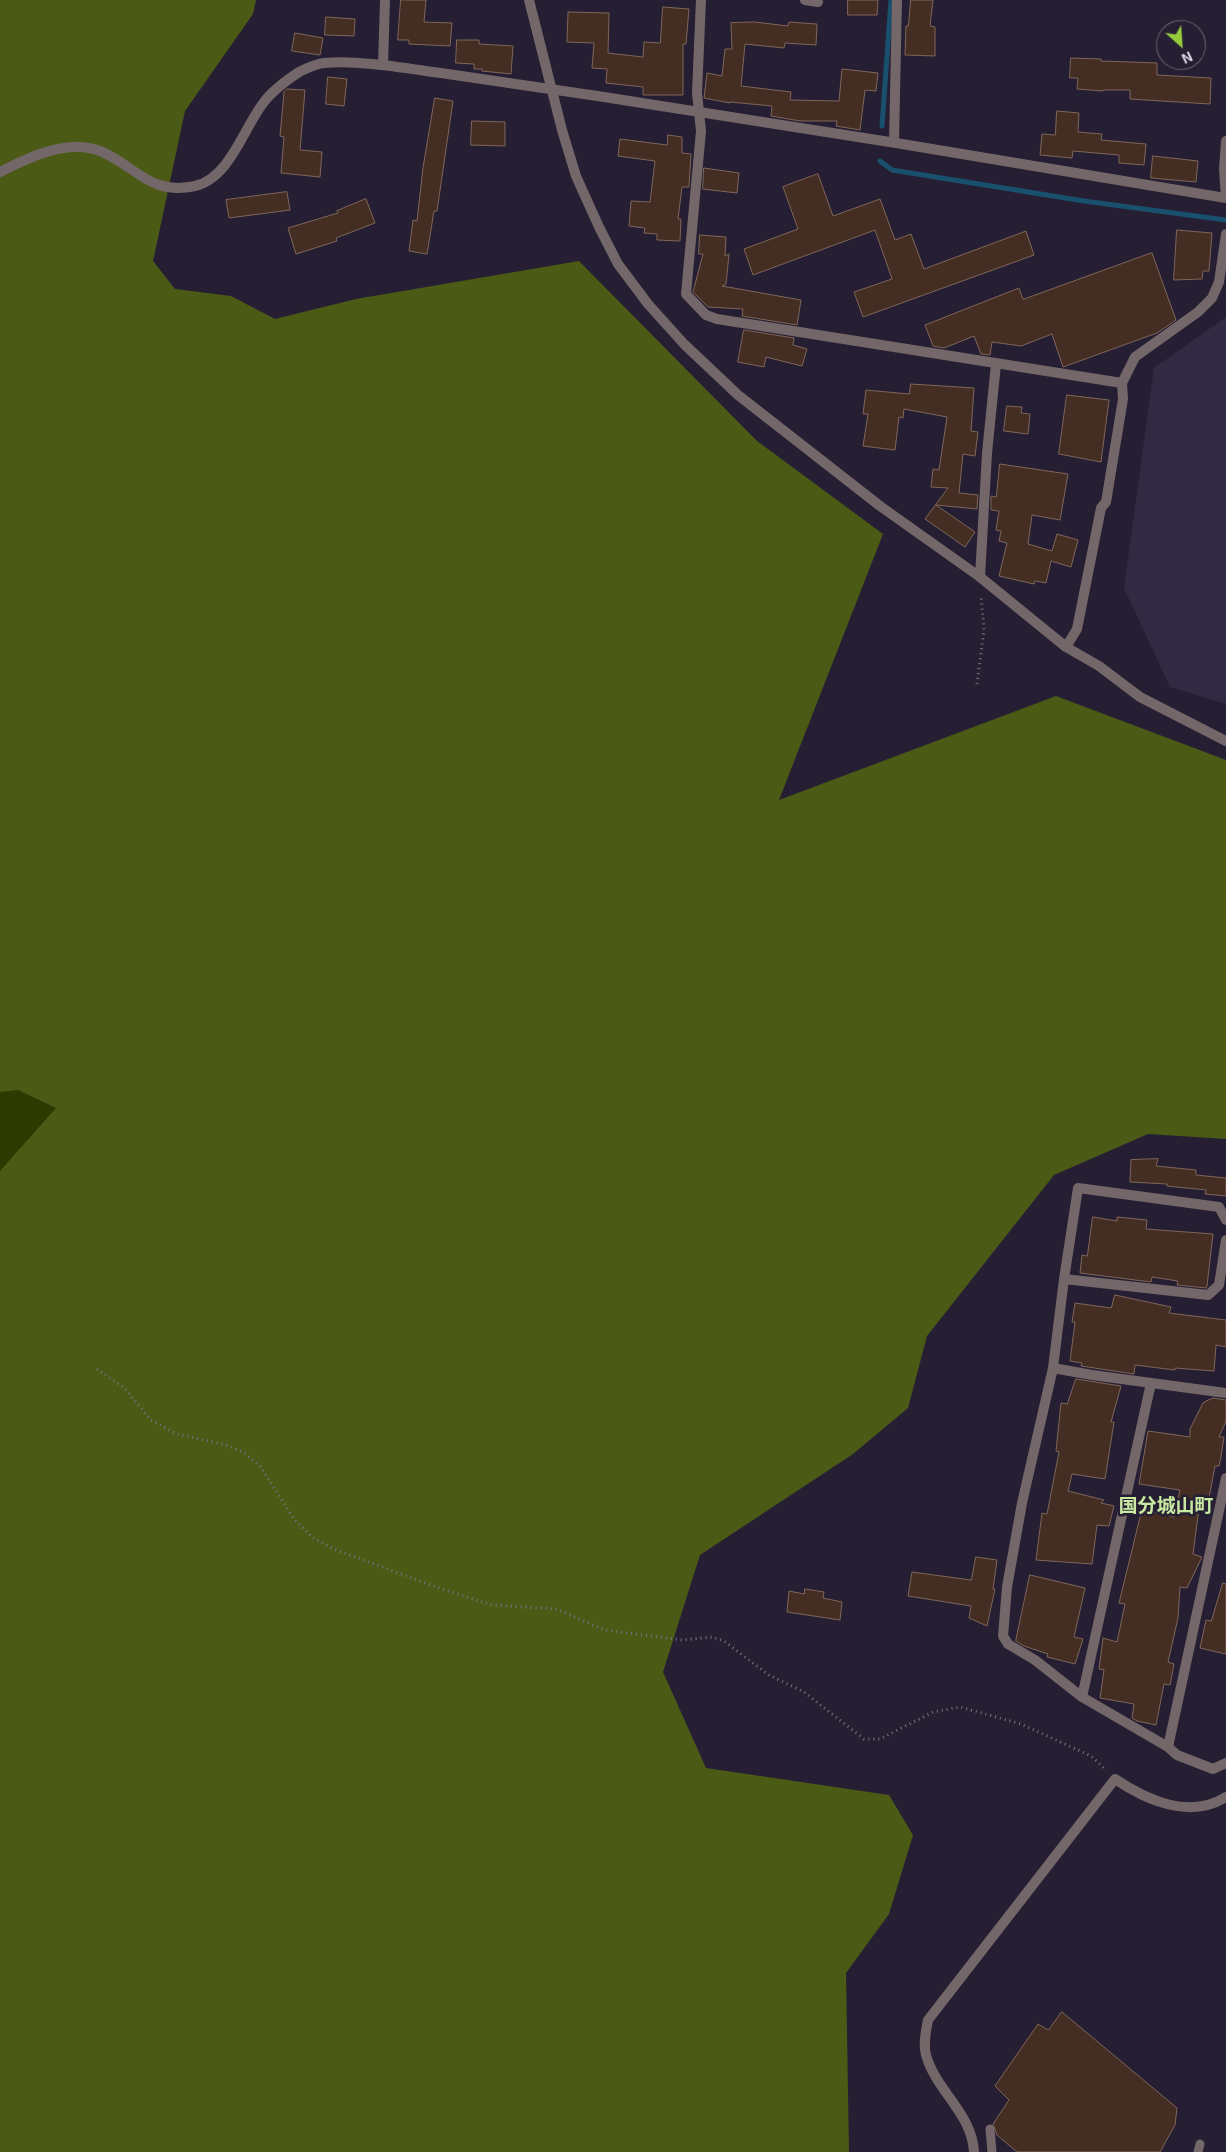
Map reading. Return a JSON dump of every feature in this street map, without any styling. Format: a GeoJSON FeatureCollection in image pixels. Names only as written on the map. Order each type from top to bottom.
{"type":"FeatureCollection","features":[{"type":"Feature","properties":{"kind":"street"},"geometry":{"type":"LineString","coordinates":[[383,65],[385,0]]}},
{"type":"Feature","properties":{"kind":"street"},"geometry":{"type":"LineString","coordinates":[[529,0],[562,130],[580,185],[618,264],[648,304],[684,344],[738,394],[880,506],[980,577],[1066,648],[1099,666],[1140,697],[1226,741]]}},
{"type":"Feature","properties":{"kind":"street"},"geometry":{"type":"LineString","coordinates":[[701,0],[697,93],[701,131],[686,294],[706,315],[717,319],[1122,383]]}},
{"type":"Feature","properties":{"kind":"street"},"geometry":{"type":"LineString","coordinates":[[805,0],[818,2]]}},
{"type":"Feature","properties":{"kind":"street"},"geometry":{"type":"LineString","coordinates":[[894,142],[898,0]]}},
{"type":"Feature","properties":{"kind":"street"},"geometry":{"type":"LineString","coordinates":[[0,172],[46,152],[64,148],[89,148],[103,152],[137,174],[165,187],[197,186],[207,182],[217,174],[239,144],[264,101],[289,79],[305,69],[321,63],[383,65],[553,89],[894,142],[1226,198],[1226,141]]}},
{"type":"Feature","properties":{"kind":"street"},"geometry":{"type":"LineString","coordinates":[[1066,648],[1077,628],[1101,508],[1106,502],[1123,399],[1122,383],[1136,357],[1198,312],[1212,298],[1220,282],[1226,234]]}},
{"type":"Feature","properties":{"kind":"street"},"geometry":{"type":"LineString","coordinates":[[980,577],[987,452],[996,364]]}},
{"type":"Feature","properties":{"kind":"street"},"geometry":{"type":"LineString","coordinates":[[1225,1217],[1218,1207],[1078,1188],[1053,1368],[1022,1503],[1007,1587],[1003,1636],[1008,1644],[1035,1660],[1082,1697],[1168,1746],[1177,1755],[1213,1769],[1226,1763]]}},
{"type":"Feature","properties":{"kind":"street"},"geometry":{"type":"LineString","coordinates":[[1064,1279],[1208,1295],[1220,1285],[1226,1240]]}},
{"type":"Feature","properties":{"kind":"street"},"geometry":{"type":"LineString","coordinates":[[1053,1368],[1226,1393]]}},
{"type":"Feature","properties":{"kind":"street"},"geometry":{"type":"LineString","coordinates":[[1082,1697],[1150,1383]]}},
{"type":"Feature","properties":{"kind":"street"},"geometry":{"type":"LineString","coordinates":[[1168,1746],[1226,1478]]}},
{"type":"Feature","properties":{"kind":"street"},"geometry":{"type":"LineString","coordinates":[[974,2152],[970,2130],[933,2071],[926,2053],[925,2036],[928,2020],[1115,1779],[1151,1800],[1178,1806],[1205,1806],[1226,1797]]}},
{"type":"Feature","properties":{"kind":"lane"},"geometry":{"type":"LineString","coordinates":[[990,2129],[992,2152]]}},
{"type":"Feature","properties":{"kind":"path"},"geometry":{"type":"LineString","coordinates":[[977,684],[984,630],[980,577]]}},
{"type":"Feature","properties":{"kind":"path"},"geometry":{"type":"LineString","coordinates":[[97,1370],[124,1388],[151,1420],[177,1434],[226,1445],[242,1452],[260,1466],[294,1519],[313,1538],[336,1550],[442,1589],[492,1605],[556,1609],[605,1630],[682,1640],[712,1637],[724,1641],[769,1675],[804,1692],[864,1739],[880,1739],[933,1712],[960,1707],[1021,1724],[1091,1756],[1115,1779]]}},
{"type":"Feature","properties":{"kind":"shaded area"},"geometry":{"type":"Polygon","coordinates":[[[1226,317],[1226,704],[1170,687],[1124,588],[1154,368],[1226,317]]]}},
{"type":"Feature","properties":{"kind":"green space"},"geometry":{"type":"Polygon","coordinates":[[[0,0],[256,0],[253,14],[185,111],[153,261],[175,289],[231,296],[275,319],[356,299],[579,261],[757,441],[883,534],[779,800],[1056,696],[1226,760],[1226,1139],[1148,1134],[1054,1175],[927,1336],[908,1408],[853,1454],[700,1555],[663,1672],[706,1768],[889,1795],[913,1835],[889,1914],[846,1973],[849,2152],[0,2152],[0,1171],[56,1108],[18,1090],[0,1092],[0,0]]]}},
{"type":"Feature","properties":{"kind":"green space"},"geometry":{"type":"Polygon","coordinates":[[[0,1083],[72,1098],[0,1181],[0,1083]]]}},
{"type":"Feature","properties":{"kind":"building"},"geometry":{"type":"Polygon","coordinates":[[[401,0],[426,0],[424,22],[452,23],[450,46],[409,44],[409,40],[398,40],[401,0]]]}},
{"type":"Feature","properties":{"kind":"building"},"geometry":{"type":"Polygon","coordinates":[[[848,0],[878,0],[877,15],[848,15],[848,0]]]}},
{"type":"Feature","properties":{"kind":"building"},"geometry":{"type":"Polygon","coordinates":[[[911,0],[933,0],[930,26],[935,27],[935,56],[905,55],[906,26],[908,26],[911,0]]]}},
{"type":"Feature","properties":{"kind":"building"},"geometry":{"type":"Polygon","coordinates":[[[663,7],[689,9],[686,44],[683,44],[683,95],[643,95],[643,87],[606,83],[607,69],[592,68],[594,43],[567,42],[568,12],[609,13],[608,53],[643,57],[644,42],[660,43],[663,7]]]}},
{"type":"Feature","properties":{"kind":"building"},"geometry":{"type":"Polygon","coordinates":[[[326,17],[355,19],[354,36],[325,35],[326,17]]]}},
{"type":"Feature","properties":{"kind":"building"},"geometry":{"type":"Polygon","coordinates":[[[755,22],[788,26],[789,22],[817,24],[816,45],[785,43],[784,48],[745,44],[741,86],[791,92],[790,100],[839,101],[842,69],[878,73],[876,91],[865,90],[860,130],[836,126],[837,121],[800,121],[771,116],[772,106],[730,103],[704,98],[707,73],[722,76],[725,49],[732,49],[731,23],[755,22]]]}},
{"type":"Feature","properties":{"kind":"building"},"geometry":{"type":"Polygon","coordinates":[[[295,33],[323,38],[320,55],[292,51],[295,33]]]}},
{"type":"Feature","properties":{"kind":"building"},"geometry":{"type":"Polygon","coordinates":[[[457,40],[479,40],[479,44],[513,46],[511,74],[482,71],[482,69],[474,69],[474,64],[456,63],[457,40]]]}},
{"type":"Feature","properties":{"kind":"building"},"geometry":{"type":"Polygon","coordinates":[[[1071,58],[1156,63],[1157,75],[1211,78],[1210,104],[1130,99],[1130,90],[1103,91],[1077,89],[1078,78],[1070,78],[1071,58]]]}},
{"type":"Feature","properties":{"kind":"building"},"geometry":{"type":"Polygon","coordinates":[[[328,77],[347,79],[344,106],[326,104],[328,77]]]}},
{"type":"Feature","properties":{"kind":"building"},"geometry":{"type":"Polygon","coordinates":[[[287,89],[305,90],[300,150],[322,152],[320,177],[281,173],[284,137],[280,136],[284,92],[287,89]]]}},
{"type":"Feature","properties":{"kind":"building"},"geometry":{"type":"Polygon","coordinates":[[[435,98],[453,101],[437,211],[434,211],[427,254],[409,251],[413,220],[417,221],[423,168],[435,98]]]}},
{"type":"Feature","properties":{"kind":"building"},"geometry":{"type":"Polygon","coordinates":[[[1057,111],[1079,113],[1078,132],[1102,134],[1101,140],[1146,144],[1144,165],[1119,163],[1119,155],[1073,151],[1072,158],[1040,155],[1042,134],[1055,135],[1057,111]]]}},
{"type":"Feature","properties":{"kind":"building"},"geometry":{"type":"Polygon","coordinates":[[[472,121],[505,122],[505,146],[471,145],[472,121]]]}},
{"type":"Feature","properties":{"kind":"building"},"geometry":{"type":"Polygon","coordinates":[[[668,135],[682,137],[682,153],[691,154],[689,187],[682,187],[678,219],[681,219],[680,241],[657,240],[657,234],[644,233],[645,228],[629,226],[631,201],[650,202],[655,161],[618,156],[620,139],[667,145],[668,135]]]}},
{"type":"Feature","properties":{"kind":"building"},"geometry":{"type":"Polygon","coordinates":[[[1153,156],[1198,161],[1196,182],[1151,178],[1153,156]]]}},
{"type":"Feature","properties":{"kind":"building"},"geometry":{"type":"Polygon","coordinates":[[[704,168],[739,173],[737,193],[703,189],[704,168]]]}},
{"type":"Feature","properties":{"kind":"building"},"geometry":{"type":"Polygon","coordinates":[[[818,174],[833,216],[880,199],[895,240],[911,234],[924,269],[1026,231],[1034,255],[863,317],[854,292],[892,279],[875,230],[753,275],[744,249],[798,229],[783,187],[818,174]]]}},
{"type":"Feature","properties":{"kind":"building"},"geometry":{"type":"Polygon","coordinates":[[[287,192],[290,210],[229,218],[226,200],[287,192]]]}},
{"type":"Feature","properties":{"kind":"building"},"geometry":{"type":"Polygon","coordinates":[[[366,199],[375,223],[336,238],[337,241],[296,254],[288,228],[338,213],[337,211],[366,199]]]}},
{"type":"Feature","properties":{"kind":"building"},"geometry":{"type":"Polygon","coordinates":[[[1177,230],[1212,233],[1209,271],[1203,271],[1202,279],[1174,280],[1177,230]]]}},
{"type":"Feature","properties":{"kind":"building"},"geometry":{"type":"Polygon","coordinates":[[[700,235],[726,237],[725,256],[729,254],[726,284],[722,286],[801,300],[797,325],[742,316],[743,309],[708,307],[693,292],[703,254],[699,254],[700,235]]]}},
{"type":"Feature","properties":{"kind":"building"},"geometry":{"type":"Polygon","coordinates":[[[1152,253],[1176,320],[1157,333],[1063,367],[1052,334],[1021,346],[992,342],[990,355],[981,354],[974,336],[944,348],[933,346],[925,325],[1019,288],[1023,299],[1152,253]]]}},
{"type":"Feature","properties":{"kind":"building"},"geometry":{"type":"Polygon","coordinates":[[[744,330],[794,338],[793,345],[807,349],[802,366],[766,357],[764,367],[738,362],[744,330]]]}},
{"type":"Feature","properties":{"kind":"building"},"geometry":{"type":"Polygon","coordinates":[[[911,384],[974,388],[971,431],[978,432],[975,456],[963,454],[959,493],[978,495],[977,509],[936,505],[975,532],[965,547],[925,519],[948,488],[931,487],[933,469],[939,470],[947,417],[904,409],[903,418],[899,417],[895,450],[863,446],[868,414],[863,414],[866,390],[909,394],[911,384]]]}},
{"type":"Feature","properties":{"kind":"building"},"geometry":{"type":"Polygon","coordinates":[[[1067,395],[1109,400],[1101,462],[1059,454],[1067,395]]]}},
{"type":"Feature","properties":{"kind":"building"},"geometry":{"type":"Polygon","coordinates":[[[1007,406],[1022,407],[1021,413],[1030,414],[1028,434],[1004,431],[1007,406]]]}},
{"type":"Feature","properties":{"kind":"building"},"geometry":{"type":"Polygon","coordinates":[[[1000,464],[1068,474],[1060,520],[1032,515],[1028,544],[1052,551],[1057,534],[1078,540],[1071,567],[1051,561],[1046,583],[1035,581],[1034,584],[999,576],[1007,543],[999,541],[1001,531],[996,530],[999,511],[991,510],[991,496],[996,497],[1000,464]]]}},
{"type":"Feature","properties":{"kind":"building"},"geometry":{"type":"Polygon","coordinates":[[[1158,1159],[1156,1166],[1196,1170],[1196,1175],[1226,1178],[1226,1196],[1205,1194],[1206,1190],[1167,1186],[1167,1184],[1130,1182],[1131,1160],[1158,1159]]]}},
{"type":"Feature","properties":{"kind":"building"},"geometry":{"type":"Polygon","coordinates":[[[1093,1217],[1117,1221],[1117,1217],[1147,1220],[1146,1229],[1213,1234],[1206,1288],[1177,1285],[1178,1281],[1152,1277],[1151,1282],[1080,1273],[1082,1255],[1087,1256],[1093,1217]]]}},
{"type":"Feature","properties":{"kind":"building"},"geometry":{"type":"Polygon","coordinates":[[[1115,1295],[1171,1307],[1169,1313],[1226,1320],[1226,1347],[1216,1345],[1214,1371],[1175,1368],[1175,1370],[1135,1365],[1134,1374],[1081,1366],[1082,1363],[1070,1361],[1075,1322],[1072,1322],[1075,1303],[1111,1308],[1115,1295]]]}},
{"type":"Feature","properties":{"kind":"building"},"geometry":{"type":"Polygon","coordinates":[[[1076,1379],[1121,1386],[1111,1422],[1114,1422],[1105,1479],[1072,1474],[1068,1491],[1104,1500],[1101,1503],[1114,1506],[1109,1526],[1097,1525],[1092,1564],[1036,1560],[1042,1513],[1047,1514],[1059,1452],[1056,1451],[1061,1403],[1067,1404],[1076,1379]]]}},
{"type":"Feature","properties":{"kind":"building"},"geometry":{"type":"Polygon","coordinates":[[[1213,1398],[1226,1400],[1226,1421],[1219,1437],[1224,1437],[1221,1457],[1219,1466],[1215,1466],[1207,1509],[1199,1508],[1193,1554],[1202,1557],[1187,1588],[1180,1587],[1178,1618],[1168,1662],[1174,1664],[1170,1685],[1164,1684],[1156,1725],[1132,1718],[1134,1704],[1100,1698],[1104,1670],[1099,1669],[1103,1638],[1117,1642],[1125,1604],[1119,1603],[1142,1509],[1174,1517],[1180,1490],[1139,1484],[1148,1431],[1190,1437],[1190,1429],[1203,1403],[1213,1398]]]}},
{"type":"Feature","properties":{"kind":"building"},"geometry":{"type":"Polygon","coordinates":[[[976,1557],[997,1560],[993,1589],[995,1589],[987,1626],[969,1618],[971,1606],[908,1596],[912,1572],[971,1580],[976,1557]]]}},
{"type":"Feature","properties":{"kind":"building"},"geometry":{"type":"Polygon","coordinates":[[[1030,1575],[1085,1588],[1074,1637],[1083,1639],[1075,1664],[1047,1657],[1048,1654],[1024,1646],[1016,1641],[1030,1575]]]}},
{"type":"Feature","properties":{"kind":"building"},"geometry":{"type":"Polygon","coordinates":[[[1223,1583],[1226,1584],[1226,1654],[1200,1648],[1206,1620],[1211,1621],[1223,1583]]]}},
{"type":"Feature","properties":{"kind":"building"},"geometry":{"type":"Polygon","coordinates":[[[805,1589],[824,1592],[823,1598],[842,1602],[840,1620],[787,1612],[789,1591],[804,1594],[805,1589]]]}},
{"type":"Feature","properties":{"kind":"building"},"geometry":{"type":"Polygon","coordinates":[[[1062,2012],[1177,2108],[1175,2125],[1160,2152],[1017,2152],[997,2135],[993,2124],[1009,2100],[995,2086],[1038,2024],[1048,2030],[1062,2012]]]}},
{"type":"Feature","properties":{"kind":"waterway"},"geometry":{"type":"LineString","coordinates":[[882,126],[891,0]]}},
{"type":"Feature","properties":{"kind":"waterway"},"geometry":{"type":"LineString","coordinates":[[880,161],[892,170],[1084,201],[1226,220]]}},
{"type":"Feature","properties":{"kind":"district","name":"国分城山町"},"geometry":{"type":"Point","coordinates":[1166,1506]}}]}
